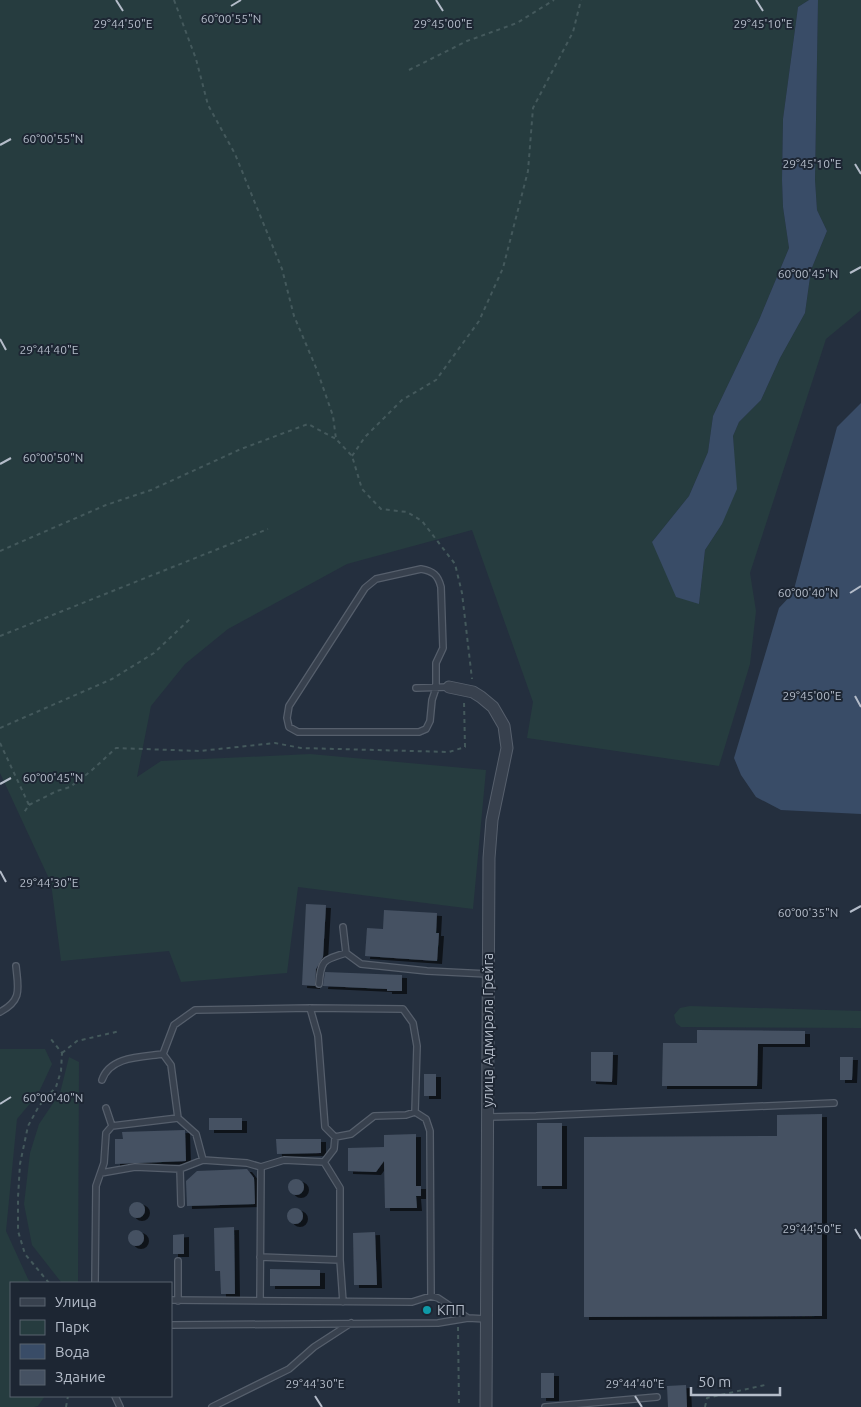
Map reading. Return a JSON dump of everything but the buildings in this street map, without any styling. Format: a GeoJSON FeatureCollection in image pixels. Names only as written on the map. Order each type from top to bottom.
{"type":"FeatureCollection","features":[{"type":"Feature","properties":{"kind":"street","name":"улица Адмирала Грейга"},"geometry":{"type":"LineString","coordinates":[[449,687],[468,691],[493,707],[504,726],[507,748],[492,820],[488,867],[486,1407]]}},
{"type":"Feature","properties":{"kind":"lane"},"geometry":{"type":"LineString","coordinates":[[421,569],[431,571],[439,579],[442,587],[444,648],[436,663],[436,688],[432,700],[430,721],[426,729],[419,732],[298,732],[289,728],[286,718],[289,706],[365,588],[376,580],[421,569]]}},
{"type":"Feature","properties":{"kind":"lane"},"geometry":{"type":"LineString","coordinates":[[416,688],[449,687]]}},
{"type":"Feature","properties":{"kind":"lane"},"geometry":{"type":"LineString","coordinates":[[343,927],[346,953],[361,964],[427,971],[488,974]]}},
{"type":"Feature","properties":{"kind":"lane"},"geometry":{"type":"LineString","coordinates":[[319,984],[321,966],[329,958],[346,953]]}},
{"type":"Feature","properties":{"kind":"lane"},"geometry":{"type":"LineString","coordinates":[[0,1012],[11,1006],[18,991],[16,966]]}},
{"type":"Feature","properties":{"kind":"lane"},"geometry":{"type":"LineString","coordinates":[[310,1008],[318,1036],[324,1127],[335,1138]]}},
{"type":"Feature","properties":{"kind":"lane"},"geometry":{"type":"LineString","coordinates":[[163,1054],[174,1026],[195,1010],[403,1009],[414,1023],[417,1046],[414,1112]]}},
{"type":"Feature","properties":{"kind":"lane"},"geometry":{"type":"LineString","coordinates":[[102,1080],[105,1072],[117,1062],[163,1054]]}},
{"type":"Feature","properties":{"kind":"lane"},"geometry":{"type":"LineString","coordinates":[[163,1054],[171,1065],[178,1118],[196,1134],[203,1160]]}},
{"type":"Feature","properties":{"kind":"lane"},"geometry":{"type":"LineString","coordinates":[[488,1117],[834,1103]]}},
{"type":"Feature","properties":{"kind":"lane"},"geometry":{"type":"LineString","coordinates":[[106,1108],[112,1126]]}},
{"type":"Feature","properties":{"kind":"lane"},"geometry":{"type":"LineString","coordinates":[[335,1138],[351,1134],[374,1116],[406,1115],[414,1112]]}},
{"type":"Feature","properties":{"kind":"lane"},"geometry":{"type":"LineString","coordinates":[[414,1112],[426,1119],[430,1131],[431,1296]]}},
{"type":"Feature","properties":{"kind":"lane"},"geometry":{"type":"LineString","coordinates":[[95,1282],[96,1186],[104,1162],[106,1133],[112,1126],[178,1118]]}},
{"type":"Feature","properties":{"kind":"lane"},"geometry":{"type":"LineString","coordinates":[[324,1162],[334,1149],[335,1138]]}},
{"type":"Feature","properties":{"kind":"lane"},"geometry":{"type":"LineString","coordinates":[[101,1173],[135,1167],[180,1169],[203,1160],[247,1163],[261,1168],[284,1160],[324,1162]]}},
{"type":"Feature","properties":{"kind":"lane"},"geometry":{"type":"LineString","coordinates":[[324,1162],[340,1188],[340,1260],[343,1302]]}},
{"type":"Feature","properties":{"kind":"lane"},"geometry":{"type":"LineString","coordinates":[[260,1301],[261,1168]]}},
{"type":"Feature","properties":{"kind":"lane"},"geometry":{"type":"LineString","coordinates":[[180,1169],[181,1204]]}},
{"type":"Feature","properties":{"kind":"lane"},"geometry":{"type":"LineString","coordinates":[[260,1257],[340,1260]]}},
{"type":"Feature","properties":{"kind":"lane"},"geometry":{"type":"LineString","coordinates":[[178,1261],[174,1300],[412,1302],[431,1296],[438,1298],[468,1318]]}},
{"type":"Feature","properties":{"kind":"lane"},"geometry":{"type":"LineString","coordinates":[[172,1324],[438,1322],[468,1318],[486,1319]]}},
{"type":"Feature","properties":{"kind":"lane"},"geometry":{"type":"LineString","coordinates":[[212,1407],[289,1369],[314,1347],[351,1323]]}},
{"type":"Feature","properties":{"kind":"lane"},"geometry":{"type":"LineString","coordinates":[[544,1407],[657,1397]]}},
{"type":"Feature","properties":{"kind":"path"},"geometry":{"type":"LineString","coordinates":[[174,0],[196,59],[208,104],[236,154],[282,269],[294,316],[317,370],[333,416],[336,439]]}},
{"type":"Feature","properties":{"kind":"path"},"geometry":{"type":"LineString","coordinates":[[409,70],[467,41],[517,23],[554,0]]}},
{"type":"Feature","properties":{"kind":"path"},"geometry":{"type":"LineString","coordinates":[[352,456],[365,437],[402,400],[436,380],[479,321],[503,268],[528,171],[532,108],[573,32],[581,0]]}},
{"type":"Feature","properties":{"kind":"path"},"geometry":{"type":"LineString","coordinates":[[0,551],[106,506],[152,490],[241,449],[308,424],[336,439],[352,456],[362,489],[381,509],[407,512],[422,521],[455,564],[462,593],[468,691],[465,747],[448,752],[320,749],[301,748],[275,742],[200,751],[116,748],[70,787],[57,791],[29,805],[23,814]]}},
{"type":"Feature","properties":{"kind":"path"},"geometry":{"type":"LineString","coordinates":[[0,636],[268,530]]}},
{"type":"Feature","properties":{"kind":"path"},"geometry":{"type":"LineString","coordinates":[[0,728],[112,679],[154,653],[190,620]]}},
{"type":"Feature","properties":{"kind":"path"},"geometry":{"type":"LineString","coordinates":[[0,743],[29,805]]}},
{"type":"Feature","properties":{"kind":"path"},"geometry":{"type":"LineString","coordinates":[[62,1053],[77,1041],[120,1031]]}},
{"type":"Feature","properties":{"kind":"path"},"geometry":{"type":"LineString","coordinates":[[48,1282],[25,1254],[18,1231],[18,1197],[20,1164],[28,1126],[39,1106],[56,1087],[61,1071],[62,1053],[50,1038]]}},
{"type":"Feature","properties":{"kind":"path"},"geometry":{"type":"LineString","coordinates":[[458,1320],[459,1407]]}},
{"type":"Feature","properties":{"kind":"path"},"geometry":{"type":"LineString","coordinates":[[705,1407],[707,1398],[765,1385]]}},
{"type":"Feature","properties":{"kind":"green space"},"geometry":{"type":"Polygon","coordinates":[[[0,0],[809,0],[798,7],[783,119],[783,207],[789,248],[759,320],[713,416],[708,452],[689,496],[652,542],[699,604],[705,550],[722,524],[734,453],[733,436],[739,422],[761,400],[780,358],[805,313],[811,270],[827,231],[817,210],[815,180],[818,0],[861,0],[861,310],[826,339],[750,573],[756,611],[750,664],[719,766],[527,738],[533,702],[472,530],[347,564],[228,629],[185,664],[151,706],[137,777],[161,761],[310,754],[486,770],[473,909],[298,887],[287,973],[181,982],[169,951],[61,961],[51,883],[0,773],[0,0]]]}},
{"type":"Feature","properties":{"kind":"green space"},"geometry":{"type":"Polygon","coordinates":[[[690,1006],[861,1011],[861,1028],[681,1027],[676,1023],[674,1015],[680,1008],[690,1006]]]}},
{"type":"Feature","properties":{"kind":"green space"},"geometry":{"type":"Polygon","coordinates":[[[0,1049],[45,1049],[52,1064],[38,1094],[17,1119],[6,1231],[30,1282],[10,1282],[10,1397],[44,1397],[38,1406],[34,1407],[0,1407],[0,1049]]]}},
{"type":"Feature","properties":{"kind":"green space"},"geometry":{"type":"Polygon","coordinates":[[[69,1057],[79,1062],[78,1282],[61,1282],[32,1245],[24,1204],[30,1153],[39,1124],[60,1093],[69,1057]]]}},
{"type":"Feature","properties":{"kind":"water"},"geometry":{"type":"Polygon","coordinates":[[[809,0],[818,0],[815,180],[817,210],[827,231],[811,270],[805,313],[780,358],[761,400],[739,422],[733,436],[737,489],[722,524],[705,550],[699,604],[676,597],[652,542],[689,496],[708,452],[713,416],[759,320],[789,248],[783,207],[783,119],[798,7],[809,0]]]}},
{"type":"Feature","properties":{"kind":"water"},"geometry":{"type":"Polygon","coordinates":[[[861,403],[861,814],[781,810],[756,797],[741,775],[734,758],[779,608],[793,593],[837,427],[861,403]]]}},
{"type":"Feature","properties":{"kind":"place","name":"КПП"},"geometry":{"type":"Point","coordinates":[427,1310]}}]}
